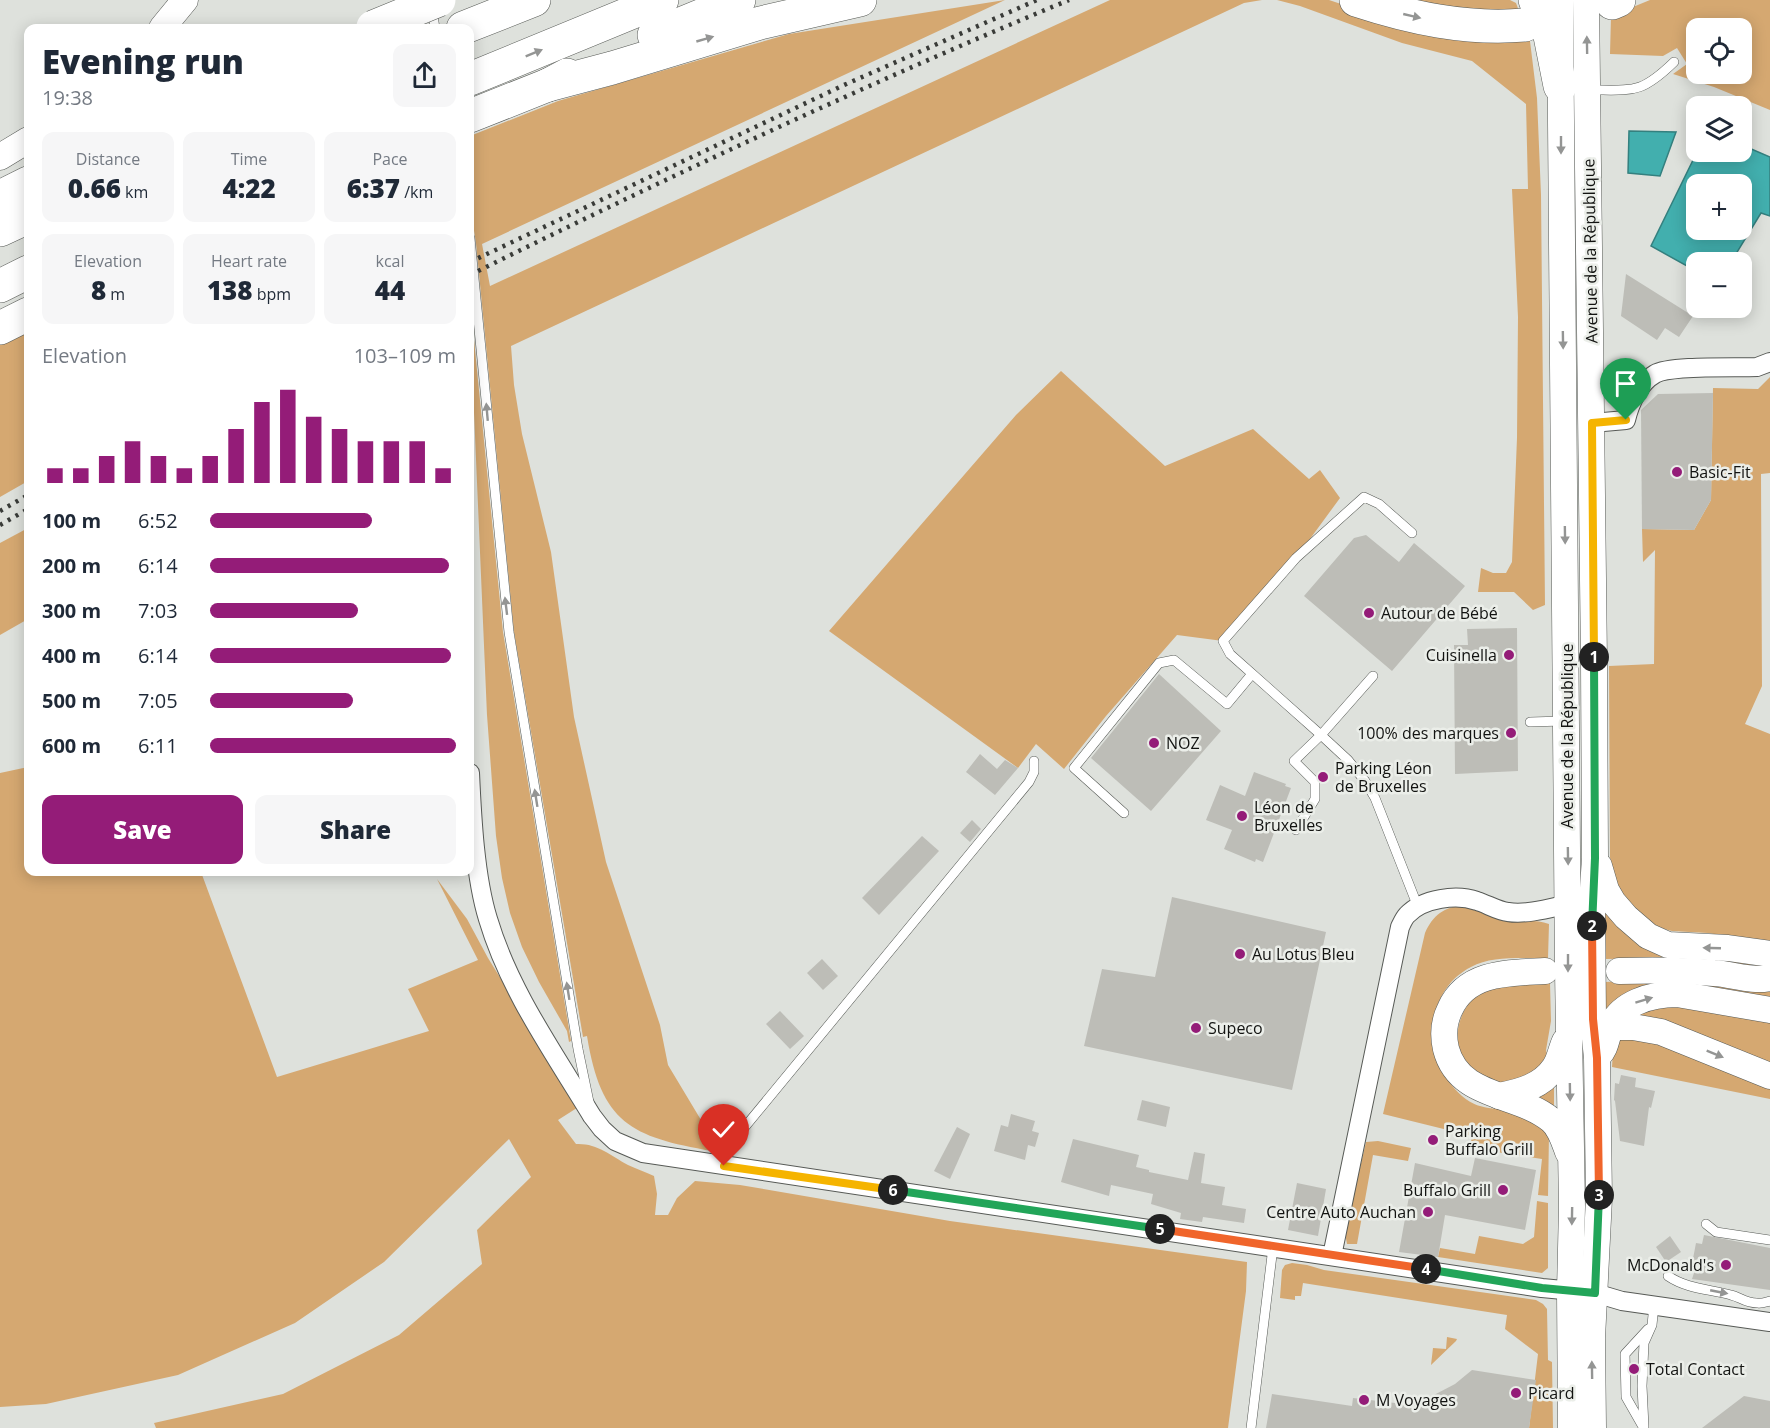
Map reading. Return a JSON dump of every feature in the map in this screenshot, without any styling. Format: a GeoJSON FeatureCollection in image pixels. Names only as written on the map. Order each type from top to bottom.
{"type":"FeatureCollection","features":[{"type":"Feature","properties":{"kind":"highway"},"geometry":{"type":"LineString","coordinates":[[381,24],[439,0]]}},
{"type":"Feature","properties":{"kind":"highway"},"geometry":{"type":"LineString","coordinates":[[474,24],[534,0]]}},
{"type":"Feature","properties":{"kind":"highway"},"geometry":{"type":"LineString","coordinates":[[475,77],[662,0]]}},
{"type":"Feature","properties":{"kind":"highway"},"geometry":{"type":"LineString","coordinates":[[477,113],[548,85],[607,55],[739,0]]}},
{"type":"Feature","properties":{"kind":"highway"},"geometry":{"type":"LineString","coordinates":[[548,85],[760,23],[860,0]]}},
{"type":"Feature","properties":{"kind":"highway"},"geometry":{"type":"LineString","coordinates":[[1356,0],[1389,10],[1458,25],[1496,27],[1529,13],[1550,36],[1574,88]]}},
{"type":"Feature","properties":{"kind":"highway"},"geometry":{"type":"LineString","coordinates":[[0,197],[24,185]]}},
{"type":"Feature","properties":{"kind":"highway"},"geometry":{"type":"LineString","coordinates":[[0,230],[24,219]]}},
{"type":"Feature","properties":{"kind":"highway"},"geometry":{"type":"LineString","coordinates":[[0,286],[24,274]]}},
{"type":"Feature","properties":{"kind":"highway"},"geometry":{"type":"LineString","coordinates":[[0,328],[24,316]]}},
{"type":"Feature","properties":{"kind":"main road"},"geometry":{"type":"LineString","coordinates":[[165,24],[185,0]]}},
{"type":"Feature","properties":{"kind":"main road","name":"Avenue de la République"},"geometry":{"type":"LineString","coordinates":[[1560,0],[1574,88],[1592,423],[1595,858],[1592,903],[1593,1019],[1597,1058],[1599,1210],[1582,1292]]}},
{"type":"Feature","properties":{"kind":"main road","name":"Avenue de la République"},"geometry":{"type":"LineString","coordinates":[[1582,1292],[1572,1213],[1566,721],[1574,88],[1606,1]]}},
{"type":"Feature","properties":{"kind":"main road"},"geometry":{"type":"LineString","coordinates":[[0,157],[24,143]]}},
{"type":"Feature","properties":{"kind":"main road"},"geometry":{"type":"LineString","coordinates":[[1595,858],[1606,890],[1613,902],[1648,936],[1668,945],[1728,948],[1770,954]]}},
{"type":"Feature","properties":{"kind":"main road"},"geometry":{"type":"LineString","coordinates":[[1545,971],[1488,976],[1462,990],[1448,1014],[1444,1035],[1445,1044],[1453,1066],[1466,1081],[1478,1088],[1533,1108],[1552,1120],[1571,1157]]}},
{"type":"Feature","properties":{"kind":"main road"},"geometry":{"type":"LineString","coordinates":[[1619,971],[1716,973],[1767,981]]}},
{"type":"Feature","properties":{"kind":"main road"},"geometry":{"type":"LineString","coordinates":[[1597,1058],[1604,1050],[1610,1027],[1617,1016],[1634,1003],[1664,994],[1692,996],[1770,1010]]}},
{"type":"Feature","properties":{"kind":"main road"},"geometry":{"type":"LineString","coordinates":[[1610,1027],[1633,1027],[1661,1032],[1770,1076]]}},
{"type":"Feature","properties":{"kind":"main road"},"geometry":{"type":"LineString","coordinates":[[1499,1096],[1517,1092],[1543,1079],[1555,1068],[1569,1033]]}},
{"type":"Feature","properties":{"kind":"main road"},"geometry":{"type":"LineString","coordinates":[[1571,1428],[1582,1292]]}},
{"type":"Feature","properties":{"kind":"main road"},"geometry":{"type":"LineString","coordinates":[[1582,1292],[1592,1353],[1593,1428]]}},
{"type":"Feature","properties":{"kind":"street"},"geometry":{"type":"LineString","coordinates":[[406,0],[410,24]]}},
{"type":"Feature","properties":{"kind":"street"},"geometry":{"type":"LineString","coordinates":[[1592,423],[1626,420],[1631,402],[1656,373],[1670,369],[1757,367],[1770,362]]}},
{"type":"Feature","properties":{"kind":"street"},"geometry":{"type":"LineString","coordinates":[[474,816],[479,869],[491,927],[517,991],[592,1116],[615,1141],[628,1148],[643,1153],[724,1166],[1582,1292],[1622,1301],[1770,1322]]}},
{"type":"Feature","properties":{"kind":"street"},"geometry":{"type":"LineString","coordinates":[[1332,1256],[1400,927],[1406,916],[1418,907],[1440,899],[1461,897],[1508,912],[1526,912],[1569,904]]}},
{"type":"Feature","properties":{"kind":"lane"},"geometry":{"type":"LineString","coordinates":[[430,0],[434,24]]}},
{"type":"Feature","properties":{"kind":"lane"},"geometry":{"type":"LineString","coordinates":[[1574,88],[1637,89],[1657,79],[1674,62]]}},
{"type":"Feature","properties":{"kind":"lane"},"geometry":{"type":"LineString","coordinates":[[474,278],[509,632],[578,1048],[592,1116]]}},
{"type":"Feature","properties":{"kind":"lane"},"geometry":{"type":"LineString","coordinates":[[1412,533],[1378,504],[1364,497],[1296,558],[1223,641],[1230,654],[1347,760],[1370,789],[1418,907]]}},
{"type":"Feature","properties":{"kind":"lane"},"geometry":{"type":"LineString","coordinates":[[1124,813],[1074,768],[1159,663],[1174,660],[1227,704],[1252,674]]}},
{"type":"Feature","properties":{"kind":"lane"},"geometry":{"type":"LineString","coordinates":[[1296,830],[1315,799],[1314,782],[1293,760],[1321,735],[1374,676]]}},
{"type":"Feature","properties":{"kind":"lane"},"geometry":{"type":"LineString","coordinates":[[1530,722],[1566,721]]}},
{"type":"Feature","properties":{"kind":"lane"},"geometry":{"type":"LineString","coordinates":[[724,1166],[730,1145],[1029,782],[1034,772],[1035,761]]}},
{"type":"Feature","properties":{"kind":"lane"},"geometry":{"type":"LineString","coordinates":[[1706,1224],[1716,1232],[1770,1240]]}},
{"type":"Feature","properties":{"kind":"lane"},"geometry":{"type":"LineString","coordinates":[[1251,1428],[1273,1247]]}},
{"type":"Feature","properties":{"kind":"lane"},"geometry":{"type":"LineString","coordinates":[[1668,1276],[1695,1288],[1734,1295],[1742,1301],[1759,1304],[1770,1300]]}},
{"type":"Feature","properties":{"kind":"lane"},"geometry":{"type":"LineString","coordinates":[[1644,1427],[1642,1386],[1644,1343],[1652,1324],[1653,1305]]}},
{"type":"Feature","properties":{"kind":"lane"},"geometry":{"type":"LineString","coordinates":[[1644,1427],[1626,1397],[1625,1354],[1652,1324]]}},
{"type":"Feature","properties":{"kind":"shaded area"},"geometry":{"type":"Polygon","coordinates":[[[1005,0],[482,244],[490,286],[1110,0],[1262,0],[1244,3],[511,346],[514,385],[522,434],[551,552],[574,717],[606,862],[660,1025],[668,1065],[716,1145],[712,1151],[660,1139],[624,1121],[611,1107],[601,1089],[587,1036],[583,1037],[514,632],[474,231],[474,134],[558,101],[789,34],[1005,0]]]}},
{"type":"Feature","properties":{"kind":"shaded area"},"geometry":{"type":"Polygon","coordinates":[[[1277,0],[1329,0],[1341,4],[1529,33],[1537,98],[1541,195],[1545,605],[1533,610],[1514,592],[1478,592],[1481,568],[1493,573],[1506,573],[1512,562],[1517,438],[1518,317],[1512,189],[1528,189],[1526,104],[1472,61],[1402,43],[1300,6],[1277,0]]]}},
{"type":"Feature","properties":{"kind":"shaded area"},"geometry":{"type":"Polygon","coordinates":[[[1407,0],[1510,0],[1516,3],[1519,11],[1483,11],[1407,0]]]}},
{"type":"Feature","properties":{"kind":"shaded area"},"geometry":{"type":"Polygon","coordinates":[[[1650,0],[1770,0],[1770,110],[1752,103],[1752,96],[1736,96],[1705,84],[1752,84],[1752,18],[1686,18],[1686,62],[1677,48],[1663,56],[1610,54],[1611,16],[1650,0]]]}},
{"type":"Feature","properties":{"kind":"shaded area"},"geometry":{"type":"Polygon","coordinates":[[[1686,65],[1686,78],[1673,74],[1686,65]]]}},
{"type":"Feature","properties":{"kind":"shaded area"},"geometry":{"type":"Polygon","coordinates":[[[24,333],[24,483],[0,497],[0,345],[24,333]]]}},
{"type":"Feature","properties":{"kind":"shaded area"},"geometry":{"type":"Polygon","coordinates":[[[474,340],[503,632],[571,1041],[569,1042],[567,1031],[522,947],[510,913],[496,836],[487,715],[474,412],[474,340]]]}},
{"type":"Feature","properties":{"kind":"shaded area"},"geometry":{"type":"Polygon","coordinates":[[[1061,371],[1165,466],[1253,429],[1309,479],[1320,470],[1340,498],[1296,558],[1223,641],[1177,635],[1106,716],[1064,769],[1036,744],[1018,768],[829,631],[1016,415],[1061,371]]]}},
{"type":"Feature","properties":{"kind":"shaded area"},"geometry":{"type":"Polygon","coordinates":[[[1770,377],[1770,473],[1761,474],[1762,686],[1745,724],[1770,734],[1770,943],[1708,933],[1672,931],[1652,926],[1628,905],[1612,875],[1610,857],[1609,666],[1654,664],[1655,550],[1643,562],[1642,529],[1694,530],[1711,500],[1713,388],[1758,389],[1770,377]]]}},
{"type":"Feature","properties":{"kind":"shaded area"},"geometry":{"type":"Polygon","coordinates":[[[24,530],[24,621],[0,635],[0,543],[24,530]]]}},
{"type":"Feature","properties":{"kind":"shaded area"},"geometry":{"type":"Polygon","coordinates":[[[24,768],[24,876],[202,876],[277,1077],[429,1031],[408,989],[478,960],[437,879],[467,919],[488,958],[580,1106],[558,1120],[576,1144],[590,1145],[654,1176],[657,1194],[655,1215],[668,1215],[677,1198],[695,1181],[740,1185],[950,1221],[1247,1262],[1246,1291],[1228,1428],[156,1428],[154,1423],[283,1394],[399,1335],[482,1264],[477,1230],[531,1177],[509,1139],[384,1262],[295,1323],[178,1375],[46,1404],[0,1407],[0,773],[24,768]]]}},
{"type":"Feature","properties":{"kind":"shaded area"},"geometry":{"type":"Polygon","coordinates":[[[1464,905],[1504,920],[1549,924],[1548,958],[1499,959],[1471,967],[1455,978],[1443,993],[1436,1010],[1434,1028],[1435,1047],[1440,1065],[1449,1082],[1462,1096],[1477,1105],[1523,1114],[1549,1133],[1548,1196],[1538,1195],[1542,1159],[1476,1149],[1470,1146],[1472,1136],[1383,1114],[1425,933],[1440,913],[1464,905]]]}},
{"type":"Feature","properties":{"kind":"shaded area"},"geometry":{"type":"Polygon","coordinates":[[[1604,909],[1614,921],[1765,958],[1770,971],[1678,958],[1605,959],[1604,909]]]}},
{"type":"Feature","properties":{"kind":"shaded area"},"geometry":{"type":"Polygon","coordinates":[[[1646,980],[1726,985],[1770,992],[1770,1004],[1724,996],[1606,1016],[1605,982],[1646,980]]]}},
{"type":"Feature","properties":{"kind":"shaded area"},"geometry":{"type":"Polygon","coordinates":[[[1550,983],[1551,1021],[1546,1050],[1548,1059],[1534,1072],[1510,1083],[1499,1083],[1475,1074],[1466,1065],[1457,1042],[1461,1017],[1467,1005],[1476,996],[1493,986],[1550,983]]]}},
{"type":"Feature","properties":{"kind":"shaded area"},"geometry":{"type":"Polygon","coordinates":[[[1657,1002],[1770,1019],[1770,1067],[1627,1015],[1657,1002]]]}},
{"type":"Feature","properties":{"kind":"shaded area"},"geometry":{"type":"Polygon","coordinates":[[[1617,1034],[1632,1034],[1770,1085],[1770,1099],[1612,1067],[1617,1034]]]}},
{"type":"Feature","properties":{"kind":"shaded area"},"geometry":{"type":"Polygon","coordinates":[[[1554,1085],[1554,1110],[1544,1105],[1536,1095],[1554,1085]]]}},
{"type":"Feature","properties":{"kind":"shaded area"},"geometry":{"type":"Polygon","coordinates":[[[1378,1141],[1411,1148],[1408,1161],[1373,1155],[1357,1244],[1347,1244],[1345,1233],[1366,1142],[1378,1141]]]}},
{"type":"Feature","properties":{"kind":"shaded area"},"geometry":{"type":"Polygon","coordinates":[[[1537,1201],[1548,1203],[1548,1268],[1542,1273],[1438,1257],[1440,1248],[1475,1254],[1479,1236],[1523,1244],[1534,1237],[1537,1201]]]}},
{"type":"Feature","properties":{"kind":"shaded area"},"geometry":{"type":"Polygon","coordinates":[[[1292,1263],[1324,1270],[1536,1300],[1543,1304],[1547,1309],[1548,1360],[1552,1362],[1553,1428],[1529,1428],[1538,1354],[1505,1329],[1507,1315],[1303,1283],[1301,1296],[1295,1296],[1295,1300],[1280,1298],[1282,1270],[1285,1265],[1292,1263]]]}},
{"type":"Feature","properties":{"kind":"shaded area"},"geometry":{"type":"Polygon","coordinates":[[[1447,1337],[1457,1339],[1431,1365],[1433,1348],[1446,1349],[1447,1337]]]}},
{"type":"Feature","properties":{"kind":"water"},"geometry":{"type":"Polygon","coordinates":[[[1629,131],[1676,132],[1660,176],[1628,173],[1629,131]]]}},
{"type":"Feature","properties":{"kind":"water"},"geometry":{"type":"Polygon","coordinates":[[[1752,149],[1770,157],[1770,216],[1761,213],[1752,228],[1752,174],[1686,174],[1692,162],[1752,162],[1752,149]]]}},
{"type":"Feature","properties":{"kind":"water"},"geometry":{"type":"Polygon","coordinates":[[[1686,174],[1686,240],[1744,240],[1737,252],[1686,252],[1686,265],[1651,246],[1686,174]]]}},
{"type":"Feature","properties":{"kind":"building"},"geometry":{"type":"Polygon","coordinates":[[[1626,274],[1686,312],[1686,318],[1692,318],[1679,337],[1665,328],[1657,340],[1621,316],[1626,274]]]}},
{"type":"Feature","properties":{"kind":"building","name":"Basic-Fit"},"geometry":{"type":"Polygon","coordinates":[[[1713,393],[1711,500],[1694,530],[1642,529],[1641,410],[1658,394],[1713,393]]]}},
{"type":"Feature","properties":{"kind":"building"},"geometry":{"type":"Polygon","coordinates":[[[1366,535],[1399,562],[1414,543],[1465,586],[1392,671],[1304,596],[1354,538],[1366,535]]]}},
{"type":"Feature","properties":{"kind":"building"},"geometry":{"type":"Polygon","coordinates":[[[1517,628],[1518,771],[1455,774],[1454,645],[1468,645],[1467,629],[1517,628]]]}},
{"type":"Feature","properties":{"kind":"building","name":"NOZ"},"geometry":{"type":"Polygon","coordinates":[[[1159,674],[1221,731],[1151,811],[1091,758],[1159,674]]]}},
{"type":"Feature","properties":{"kind":"building"},"geometry":{"type":"Polygon","coordinates":[[[980,754],[997,769],[1005,760],[1018,768],[995,795],[966,772],[980,754]]]}},
{"type":"Feature","properties":{"kind":"building","name":"Léon de Bruxelles"},"geometry":{"type":"Polygon","coordinates":[[[1254,772],[1291,788],[1263,862],[1256,859],[1255,862],[1224,849],[1232,830],[1206,820],[1220,785],[1245,796],[1254,772]]]}},
{"type":"Feature","properties":{"kind":"building"},"geometry":{"type":"Polygon","coordinates":[[[972,820],[981,829],[970,842],[960,833],[972,820]]]}},
{"type":"Feature","properties":{"kind":"building"},"geometry":{"type":"Polygon","coordinates":[[[922,836],[939,851],[879,915],[862,898],[922,836]]]}},
{"type":"Feature","properties":{"kind":"building"},"geometry":{"type":"Polygon","coordinates":[[[1172,897],[1326,932],[1292,1090],[1084,1046],[1102,969],[1155,977],[1172,897]]]}},
{"type":"Feature","properties":{"kind":"building"},"geometry":{"type":"Polygon","coordinates":[[[822,959],[838,976],[823,990],[807,973],[822,959]]]}},
{"type":"Feature","properties":{"kind":"building"},"geometry":{"type":"Polygon","coordinates":[[[780,1011],[804,1036],[790,1049],[766,1024],[780,1011]]]}},
{"type":"Feature","properties":{"kind":"building"},"geometry":{"type":"Polygon","coordinates":[[[1621,1075],[1636,1078],[1635,1087],[1655,1091],[1651,1108],[1649,1107],[1644,1146],[1620,1141],[1614,1100],[1615,1083],[1619,1084],[1621,1075]]]}},
{"type":"Feature","properties":{"kind":"building"},"geometry":{"type":"Polygon","coordinates":[[[1142,1100],[1170,1107],[1166,1127],[1137,1120],[1142,1100]]]}},
{"type":"Feature","properties":{"kind":"building"},"geometry":{"type":"Polygon","coordinates":[[[1011,1114],[1035,1121],[1032,1131],[1039,1133],[1035,1147],[1028,1145],[1025,1160],[994,1151],[1001,1125],[1008,1127],[1011,1114]]]}},
{"type":"Feature","properties":{"kind":"building"},"geometry":{"type":"Polygon","coordinates":[[[957,1127],[970,1134],[950,1179],[934,1171],[957,1127]]]}},
{"type":"Feature","properties":{"kind":"building"},"geometry":{"type":"Polygon","coordinates":[[[1073,1139],[1139,1155],[1136,1167],[1188,1180],[1194,1152],[1205,1154],[1201,1183],[1225,1187],[1222,1205],[1246,1209],[1244,1223],[1203,1217],[1202,1222],[1180,1219],[1181,1213],[1151,1204],[1153,1194],[1111,1185],[1109,1196],[1061,1182],[1073,1139]]]}},
{"type":"Feature","properties":{"kind":"building"},"geometry":{"type":"Polygon","coordinates":[[[1475,1158],[1536,1170],[1525,1230],[1445,1215],[1438,1257],[1399,1252],[1415,1163],[1471,1176],[1475,1158]]]}},
{"type":"Feature","properties":{"kind":"building"},"geometry":{"type":"Polygon","coordinates":[[[1297,1183],[1326,1189],[1318,1236],[1288,1230],[1297,1183]]]}},
{"type":"Feature","properties":{"kind":"building","name":"McDonald's"},"geometry":{"type":"Polygon","coordinates":[[[1704,1235],[1770,1248],[1770,1290],[1692,1279],[1695,1270],[1691,1269],[1696,1243],[1702,1244],[1704,1235]]]}},
{"type":"Feature","properties":{"kind":"building"},"geometry":{"type":"Polygon","coordinates":[[[1670,1236],[1681,1252],[1666,1262],[1656,1247],[1670,1236]]]}},
{"type":"Feature","properties":{"kind":"building"},"geometry":{"type":"Polygon","coordinates":[[[1472,1370],[1536,1380],[1529,1428],[1266,1428],[1272,1394],[1352,1406],[1353,1398],[1395,1403],[1408,1402],[1432,1396],[1455,1384],[1472,1370]]]}},
{"type":"Feature","properties":{"kind":"building"},"geometry":{"type":"Polygon","coordinates":[[[1744,1396],[1770,1401],[1770,1428],[1702,1428],[1744,1396]]]}},
{"type":"Feature","properties":{"kind":"railway"},"geometry":{"type":"LineString","coordinates":[[474,260],[844,85],[1037,0]]}},
{"type":"Feature","properties":{"kind":"railway"},"geometry":{"type":"LineString","coordinates":[[474,273],[767,133],[1069,0]]}},
{"type":"Feature","properties":{"kind":"railway"},"geometry":{"type":"LineString","coordinates":[[0,511],[24,497]]}},
{"type":"Feature","properties":{"kind":"railway"},"geometry":{"type":"LineString","coordinates":[[0,525],[24,511]]}},
{"type":"Feature","properties":{"kind":"place","name":"Basic-Fit"},"geometry":{"type":"Point","coordinates":[1677,472]}},
{"type":"Feature","properties":{"kind":"place","name":"Autour de Bébé"},"geometry":{"type":"Point","coordinates":[1369,613]}},
{"type":"Feature","properties":{"kind":"place","name":"Cuisinella"},"geometry":{"type":"Point","coordinates":[1509,655]}},
{"type":"Feature","properties":{"kind":"place","name":"100% des marques"},"geometry":{"type":"Point","coordinates":[1511,733]}},
{"type":"Feature","properties":{"kind":"place","name":"NOZ"},"geometry":{"type":"Point","coordinates":[1154,743]}},
{"type":"Feature","properties":{"kind":"place","name":"Parking Léon de Bruxelles"},"geometry":{"type":"Point","coordinates":[1323,777]}},
{"type":"Feature","properties":{"kind":"place","name":"Léon de Bruxelles"},"geometry":{"type":"Point","coordinates":[1242,816]}},
{"type":"Feature","properties":{"kind":"place","name":"Au Lotus Bleu"},"geometry":{"type":"Point","coordinates":[1240,954]}},
{"type":"Feature","properties":{"kind":"place","name":"Supeco"},"geometry":{"type":"Point","coordinates":[1196,1028]}},
{"type":"Feature","properties":{"kind":"place","name":"Parking Buffalo Grill"},"geometry":{"type":"Point","coordinates":[1433,1140]}},
{"type":"Feature","properties":{"kind":"place","name":"Buffalo Grill"},"geometry":{"type":"Point","coordinates":[1503,1190]}},
{"type":"Feature","properties":{"kind":"place","name":"Centre Auto Auchan"},"geometry":{"type":"Point","coordinates":[1428,1212]}},
{"type":"Feature","properties":{"kind":"place","name":"McDonald's"},"geometry":{"type":"Point","coordinates":[1726,1265]}},
{"type":"Feature","properties":{"kind":"place","name":"Total Contact"},"geometry":{"type":"Point","coordinates":[1634,1369]}},
{"type":"Feature","properties":{"kind":"place","name":"Picard"},"geometry":{"type":"Point","coordinates":[1516,1393]}},
{"type":"Feature","properties":{"kind":"place","name":"M Voyages"},"geometry":{"type":"Point","coordinates":[1364,1400]}},
{"type":"Feature","properties":{"kind":"route"},"geometry":{"type":"LineString","coordinates":[[724,1166],[1110,1221],[1542,1288],[1595,1293],[1599,1216],[1599,1147],[1597,1058],[1593,1019],[1592,903],[1595,858],[1592,423],[1626,420]]}}]}
